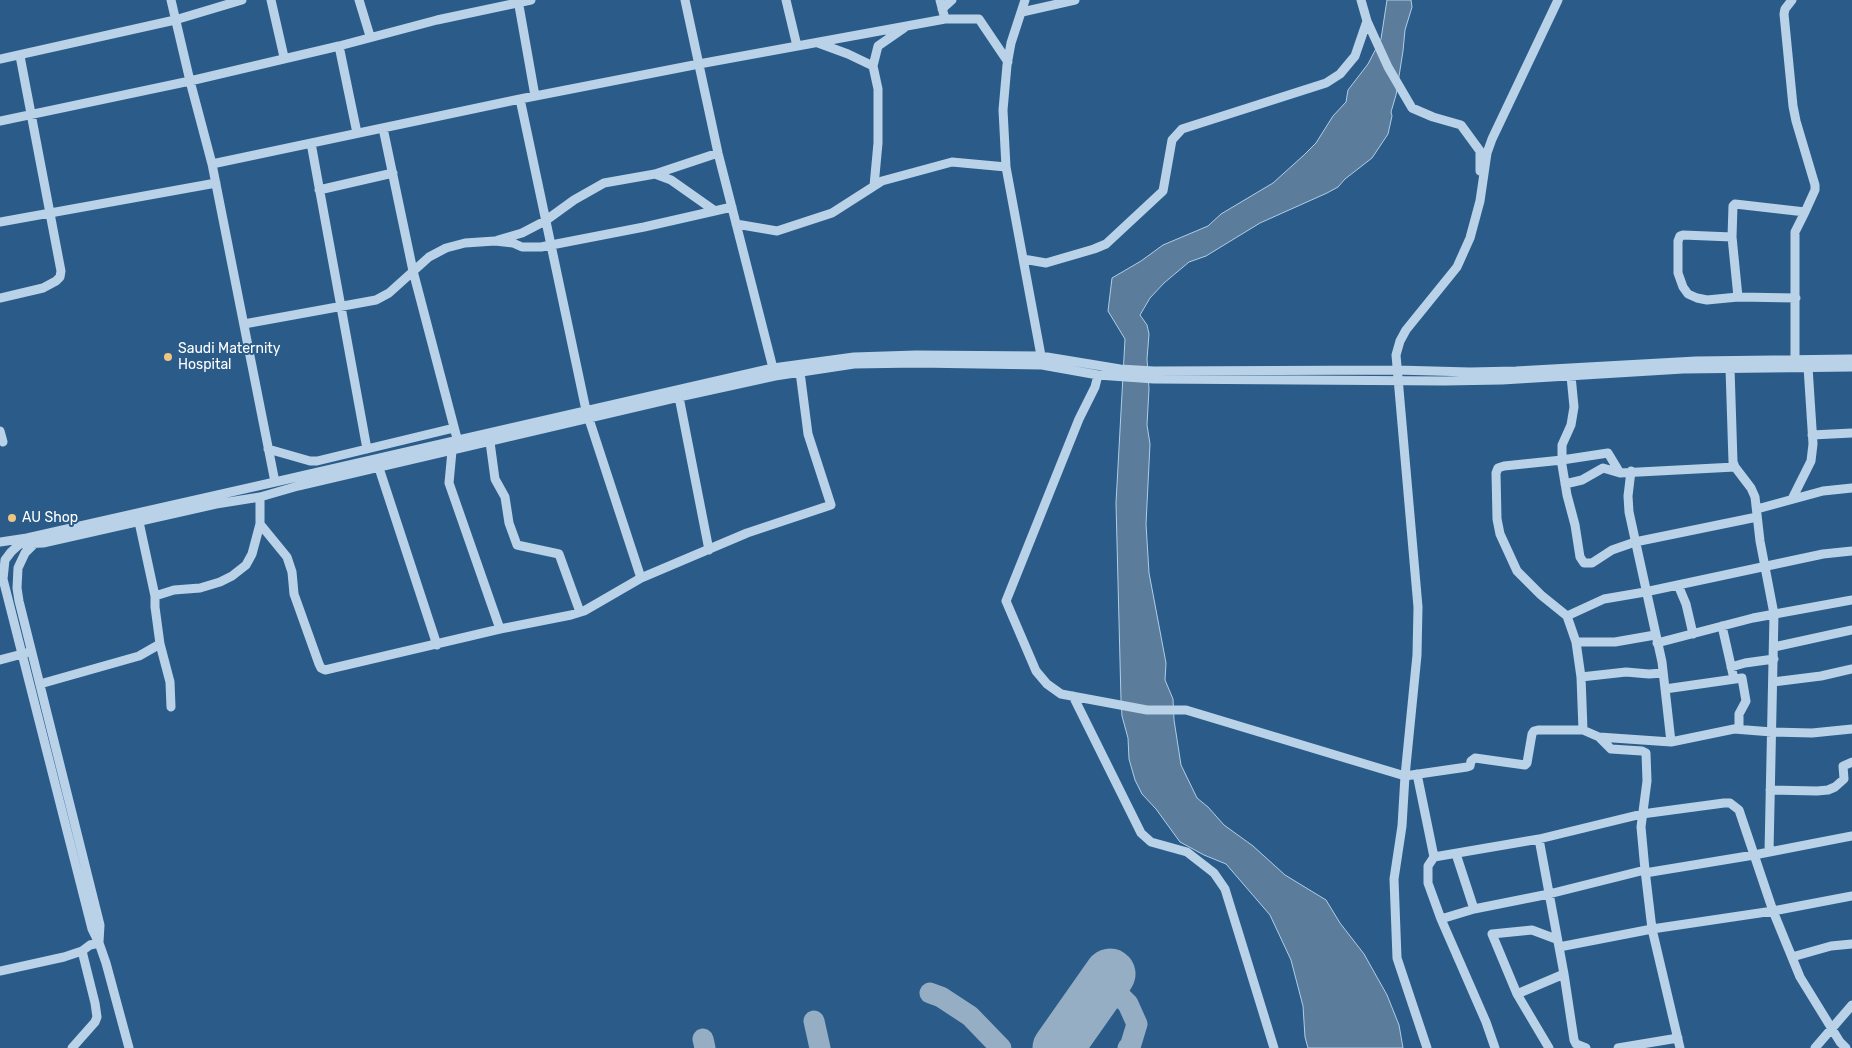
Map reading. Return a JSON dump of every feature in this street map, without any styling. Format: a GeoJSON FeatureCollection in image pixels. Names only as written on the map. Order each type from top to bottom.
{"type":"FeatureCollection","features":[{"type":"Feature","properties":{"kind":"street"},"geometry":{"type":"LineString","coordinates":[[171,0],[212,164],[275,482]]}},
{"type":"Feature","properties":{"kind":"street"},"geometry":{"type":"LineString","coordinates":[[0,59],[175,20],[242,0]]}},
{"type":"Feature","properties":{"kind":"street"},"geometry":{"type":"LineString","coordinates":[[271,0],[284,57]]}},
{"type":"Feature","properties":{"kind":"street"},"geometry":{"type":"LineString","coordinates":[[359,0],[370,36]]}},
{"type":"Feature","properties":{"kind":"street"},"geometry":{"type":"LineString","coordinates":[[0,122],[190,81],[284,57],[339,46],[370,36],[437,20],[518,1],[531,0]]}},
{"type":"Feature","properties":{"kind":"street"},"geometry":{"type":"LineString","coordinates":[[685,0],[718,153],[774,372]]}},
{"type":"Feature","properties":{"kind":"street"},"geometry":{"type":"LineString","coordinates":[[786,0],[797,46]]}},
{"type":"Feature","properties":{"kind":"street"},"geometry":{"type":"LineString","coordinates":[[945,19],[941,4],[952,0]]}},
{"type":"Feature","properties":{"kind":"street"},"geometry":{"type":"LineString","coordinates":[[1025,0],[1011,43],[1003,110],[1006,167],[1042,361]]}},
{"type":"Feature","properties":{"kind":"street"},"geometry":{"type":"LineString","coordinates":[[1022,12],[1075,0]]}},
{"type":"Feature","properties":{"kind":"street"},"geometry":{"type":"LineString","coordinates":[[1361,0],[1366,21],[1388,67],[1412,108],[1433,117],[1461,125],[1480,151],[1480,201]]}},
{"type":"Feature","properties":{"kind":"street"},"geometry":{"type":"LineString","coordinates":[[1427,1048],[1397,958],[1394,879],[1402,826],[1417,655],[1418,607],[1396,354],[1406,330],[1456,267],[1470,238],[1480,201],[1487,153],[1492,139],[1558,0]]}},
{"type":"Feature","properties":{"kind":"street"},"geometry":{"type":"LineString","coordinates":[[1792,0],[1785,9],[1784,14],[1793,106],[1816,185],[1806,212],[1794,232],[1796,363]]}},
{"type":"Feature","properties":{"kind":"street"},"geometry":{"type":"LineString","coordinates":[[518,1],[535,96]]}},
{"type":"Feature","properties":{"kind":"street"},"geometry":{"type":"LineString","coordinates":[[212,164],[535,96],[945,19],[979,19],[1008,62]]}},
{"type":"Feature","properties":{"kind":"street"},"geometry":{"type":"LineString","coordinates":[[1023,260],[1046,263],[1094,250],[1106,244],[1163,192],[1172,140],[1182,130],[1326,83],[1340,74],[1355,56],[1366,21]]}},
{"type":"Feature","properties":{"kind":"street"},"geometry":{"type":"LineString","coordinates":[[874,186],[878,143],[878,88],[873,66],[878,46],[906,26]]}},
{"type":"Feature","properties":{"kind":"street"},"geometry":{"type":"LineString","coordinates":[[818,42],[873,66]]}},
{"type":"Feature","properties":{"kind":"street"},"geometry":{"type":"LineString","coordinates":[[339,46],[357,133]]}},
{"type":"Feature","properties":{"kind":"street"},"geometry":{"type":"LineString","coordinates":[[0,298],[43,288],[60,277],[61,271],[20,56]]}},
{"type":"Feature","properties":{"kind":"street"},"geometry":{"type":"LineString","coordinates":[[520,99],[588,415],[641,578]]}},
{"type":"Feature","properties":{"kind":"street"},"geometry":{"type":"LineString","coordinates":[[383,128],[413,270],[454,428],[457,447],[449,483],[500,630]]}},
{"type":"Feature","properties":{"kind":"street"},"geometry":{"type":"LineString","coordinates":[[311,143],[367,449]]}},
{"type":"Feature","properties":{"kind":"street"},"geometry":{"type":"LineString","coordinates":[[244,324],[382,298],[429,257],[446,248],[465,243],[496,241],[522,233],[545,222],[585,192],[604,183],[655,174],[718,153]]}},
{"type":"Feature","properties":{"kind":"street"},"geometry":{"type":"LineString","coordinates":[[736,224],[777,232],[832,213],[882,181],[952,162],[1006,167]]}},
{"type":"Feature","properties":{"kind":"street"},"geometry":{"type":"LineString","coordinates":[[319,190],[393,173]]}},
{"type":"Feature","properties":{"kind":"street"},"geometry":{"type":"LineString","coordinates":[[655,174],[671,180],[715,211]]}},
{"type":"Feature","properties":{"kind":"street"},"geometry":{"type":"LineString","coordinates":[[0,222],[216,184]]}},
{"type":"Feature","properties":{"kind":"street"},"geometry":{"type":"LineString","coordinates":[[1738,297],[1731,209],[1735,204],[1806,212]]}},
{"type":"Feature","properties":{"kind":"street"},"geometry":{"type":"LineString","coordinates":[[496,241],[532,248],[644,228],[732,207]]}},
{"type":"Feature","properties":{"kind":"street"},"geometry":{"type":"LineString","coordinates":[[1732,237],[1680,236],[1678,241],[1678,273],[1683,287],[1688,294],[1707,300],[1738,297],[1796,298]]}},
{"type":"Feature","properties":{"kind":"street"},"geometry":{"type":"LineString","coordinates":[[2,542],[27,542],[215,500],[260,497],[377,464],[774,372],[854,357],[916,355],[1042,361],[1120,373],[1154,375],[1398,380],[1502,380],[1730,368],[1852,359]]}},
{"type":"Feature","properties":{"kind":"street"},"geometry":{"type":"LineString","coordinates":[[1154,375],[1396,370],[1516,371],[1696,360],[1796,363],[1808,367],[1852,367]]}},
{"type":"Feature","properties":{"kind":"street"},"geometry":{"type":"LineString","coordinates":[[129,1048],[99,942],[92,929],[3,579],[5,560],[27,542],[41,535],[139,522],[275,482],[353,464],[377,464],[411,451],[490,442],[588,415],[679,397],[774,372],[800,372],[854,364],[1042,361],[1098,374],[1120,373]]}},
{"type":"Feature","properties":{"kind":"street"},"geometry":{"type":"LineString","coordinates":[[1792,499],[1811,461],[1812,435],[1808,367]]}},
{"type":"Feature","properties":{"kind":"street"},"geometry":{"type":"LineString","coordinates":[[1730,368],[1734,462],[1735,467],[1751,488],[1774,614],[1769,852]]}},
{"type":"Feature","properties":{"kind":"street"},"geometry":{"type":"LineString","coordinates":[[260,524],[287,557],[292,572],[294,594],[321,668],[325,670],[580,612],[641,578],[747,533],[831,505],[808,434],[800,372]]}},
{"type":"Feature","properties":{"kind":"street"},"geometry":{"type":"LineString","coordinates":[[1098,374],[1095,387],[1079,419],[1006,601],[1036,671],[1047,684],[1061,694],[1147,710],[1186,710],[1405,776],[1467,767],[1470,766],[1471,761],[1475,758],[1525,765],[1527,763],[1532,734],[1538,730],[1582,730],[1599,737],[1671,742],[1725,730],[1812,733],[1852,729]]}},
{"type":"Feature","properties":{"kind":"street"},"geometry":{"type":"LineString","coordinates":[[1571,376],[1574,407],[1571,425],[1562,445],[1562,460],[1565,484],[1576,524],[1580,557],[1584,563],[1592,562],[1612,550],[1635,542],[1757,513],[1792,499],[1823,491],[1852,488]]}},
{"type":"Feature","properties":{"kind":"street"},"geometry":{"type":"LineString","coordinates":[[679,397],[709,550]]}},
{"type":"Feature","properties":{"kind":"street"},"geometry":{"type":"LineString","coordinates":[[268,449],[310,461],[454,428]]}},
{"type":"Feature","properties":{"kind":"street"},"geometry":{"type":"LineString","coordinates":[[0,431],[3,442]]}},
{"type":"Feature","properties":{"kind":"street"},"geometry":{"type":"LineString","coordinates":[[1812,435],[1852,433]]}},
{"type":"Feature","properties":{"kind":"street"},"geometry":{"type":"LineString","coordinates":[[408,440],[411,451]]}},
{"type":"Feature","properties":{"kind":"street"},"geometry":{"type":"LineString","coordinates":[[490,442],[495,479],[505,497],[509,523],[518,545],[559,554],[580,612]]}},
{"type":"Feature","properties":{"kind":"street"},"geometry":{"type":"LineString","coordinates":[[349,453],[353,464]]}},
{"type":"Feature","properties":{"kind":"street"},"geometry":{"type":"LineString","coordinates":[[1582,730],[1581,677],[1576,642],[1567,616],[1541,595],[1517,571],[1500,534],[1497,519],[1496,473],[1498,468],[1504,466],[1608,453],[1620,473]]}},
{"type":"Feature","properties":{"kind":"street"},"geometry":{"type":"LineString","coordinates":[[377,464],[437,645]]}},
{"type":"Feature","properties":{"kind":"street"},"geometry":{"type":"LineString","coordinates":[[1565,484],[1582,480],[1603,468],[1620,473],[1735,467]]}},
{"type":"Feature","properties":{"kind":"street"},"geometry":{"type":"LineString","coordinates":[[1631,471],[1628,496],[1629,512],[1663,673],[1671,742]]}},
{"type":"Feature","properties":{"kind":"street"},"geometry":{"type":"LineString","coordinates":[[154,596],[174,590],[210,585],[232,576],[246,565],[252,554],[260,524],[260,497]]}},
{"type":"Feature","properties":{"kind":"street"},"geometry":{"type":"LineString","coordinates":[[139,522],[154,596],[160,644],[170,682],[171,707]]}},
{"type":"Feature","properties":{"kind":"street"},"geometry":{"type":"LineString","coordinates":[[27,542],[25,553],[18,568],[19,601],[100,925],[99,942]]}},
{"type":"Feature","properties":{"kind":"street"},"geometry":{"type":"LineString","coordinates":[[1567,616],[1604,599],[1823,554],[1852,550]]}},
{"type":"Feature","properties":{"kind":"street"},"geometry":{"type":"LineString","coordinates":[[1678,585],[1686,604],[1693,634]]}},
{"type":"Feature","properties":{"kind":"street"},"geometry":{"type":"LineString","coordinates":[[1576,642],[1615,642],[1693,634],[1774,614],[1852,602]]}},
{"type":"Feature","properties":{"kind":"street"},"geometry":{"type":"LineString","coordinates":[[1722,626],[1734,679]]}},
{"type":"Feature","properties":{"kind":"street"},"geometry":{"type":"LineString","coordinates":[[1774,647],[1852,630]]}},
{"type":"Feature","properties":{"kind":"street"},"geometry":{"type":"LineString","coordinates":[[40,684],[139,656],[160,644]]}},
{"type":"Feature","properties":{"kind":"street"},"geometry":{"type":"LineString","coordinates":[[0,660],[31,651]]}},
{"type":"Feature","properties":{"kind":"street"},"geometry":{"type":"LineString","coordinates":[[1731,667],[1774,659]]}},
{"type":"Feature","properties":{"kind":"street"},"geometry":{"type":"LineString","coordinates":[[1774,682],[1821,676],[1852,669]]}},
{"type":"Feature","properties":{"kind":"street"},"geometry":{"type":"LineString","coordinates":[[1581,677],[1626,672],[1663,673]]}},
{"type":"Feature","properties":{"kind":"street"},"geometry":{"type":"LineString","coordinates":[[1665,689],[1742,678],[1746,698],[1745,705],[1739,714],[1739,729]]}},
{"type":"Feature","properties":{"kind":"street"},"geometry":{"type":"LineString","coordinates":[[1073,696],[1141,833],[1151,842],[1188,852],[1214,873],[1225,889],[1274,1048]]}},
{"type":"Feature","properties":{"kind":"street"},"geometry":{"type":"LineString","coordinates":[[1599,737],[1612,749],[1642,751],[1646,753],[1647,781],[1640,828],[1652,928],[1680,1048]]}},
{"type":"Feature","properties":{"kind":"street"},"geometry":{"type":"LineString","coordinates":[[1770,790],[1828,790],[1844,779],[1843,766],[1852,762]]}},
{"type":"Feature","properties":{"kind":"street"},"geometry":{"type":"LineString","coordinates":[[1417,774],[1434,857],[1428,866],[1428,883],[1495,1048]]}},
{"type":"Feature","properties":{"kind":"street"},"geometry":{"type":"LineString","coordinates":[[1434,857],[1538,839],[1642,814],[1730,803],[1739,810],[1773,911],[1800,977],[1840,1042],[1846,1048]]}},
{"type":"Feature","properties":{"kind":"street"},"geometry":{"type":"LineString","coordinates":[[1441,919],[1474,909],[1549,894],[1645,871],[1754,855],[1852,836]]}},
{"type":"Feature","properties":{"kind":"street"},"geometry":{"type":"LineString","coordinates":[[1538,839],[1564,974],[1572,1046],[1586,1048]]}},
{"type":"Feature","properties":{"kind":"street"},"geometry":{"type":"LineString","coordinates":[[1456,854],[1474,909]]}},
{"type":"Feature","properties":{"kind":"street"},"geometry":{"type":"LineString","coordinates":[[1549,1048],[1517,994],[1492,934],[1532,930],[1557,943],[1773,911],[1852,896]]}},
{"type":"Feature","properties":{"kind":"street"},"geometry":{"type":"LineString","coordinates":[[0,970],[82,951],[90,945],[99,942]]}},
{"type":"Feature","properties":{"kind":"street"},"geometry":{"type":"LineString","coordinates":[[1792,957],[1831,946],[1852,944]]}},
{"type":"Feature","properties":{"kind":"street"},"geometry":{"type":"LineString","coordinates":[[72,1048],[95,1022],[97,1017],[82,951]]}},
{"type":"Feature","properties":{"kind":"street"},"geometry":{"type":"LineString","coordinates":[[1517,994],[1564,974]]}},
{"type":"Feature","properties":{"kind":"street"},"geometry":{"type":"LineString","coordinates":[[1815,1048],[1852,1005]]}},
{"type":"Feature","properties":{"kind":"street"},"geometry":{"type":"LineString","coordinates":[[1618,1048],[1678,1038]]}},
{"type":"Feature","properties":{"kind":"water"},"geometry":{"type":"Polygon","coordinates":[[[1387,0],[1411,0],[1412,7],[1405,30],[1396,95],[1388,134],[1372,158],[1345,179],[1338,187],[1260,223],[1206,256],[1189,262],[1164,283],[1150,298],[1140,315],[1147,325],[1149,334],[1147,425],[1150,444],[1146,524],[1149,573],[1166,663],[1165,680],[1173,699],[1174,720],[1181,765],[1197,798],[1224,825],[1253,846],[1285,875],[1326,900],[1340,923],[1364,954],[1387,995],[1399,1025],[1403,1048],[1308,1048],[1305,1037],[1303,1006],[1291,960],[1270,915],[1226,864],[1180,842],[1156,809],[1142,794],[1135,780],[1129,759],[1128,738],[1122,716],[1121,700],[1116,503],[1125,339],[1108,311],[1112,278],[1163,245],[1208,226],[1221,214],[1273,183],[1316,143],[1333,116],[1346,102],[1348,90],[1368,64],[1381,39],[1387,0]]]}},
{"type":"Feature","properties":{"kind":"taxiway"},"geometry":{"type":"LineString","coordinates":[[1100,988],[1114,990],[1128,1004],[1137,1024],[1130,1047],[1128,1048]]}},
{"type":"Feature","properties":{"kind":"taxiway"},"geometry":{"type":"LineString","coordinates":[[930,993],[941,997],[970,1016],[1001,1048]]}},
{"type":"Feature","properties":{"kind":"taxiway"},"geometry":{"type":"LineString","coordinates":[[814,1021],[820,1048]]}},
{"type":"Feature","properties":{"kind":"taxiway"},"geometry":{"type":"LineString","coordinates":[[703,1039],[705,1048]]}},
{"type":"Feature","properties":{"kind":"runway"},"geometry":{"type":"LineString","coordinates":[[1058,1048],[1110,974]]}},
{"type":"Feature","properties":{"kind":"place","name":"Saudi Maternity Hospital"},"geometry":{"type":"Point","coordinates":[168,357]}},
{"type":"Feature","properties":{"kind":"place","name":"AU Shop"},"geometry":{"type":"Point","coordinates":[12,518]}}]}
